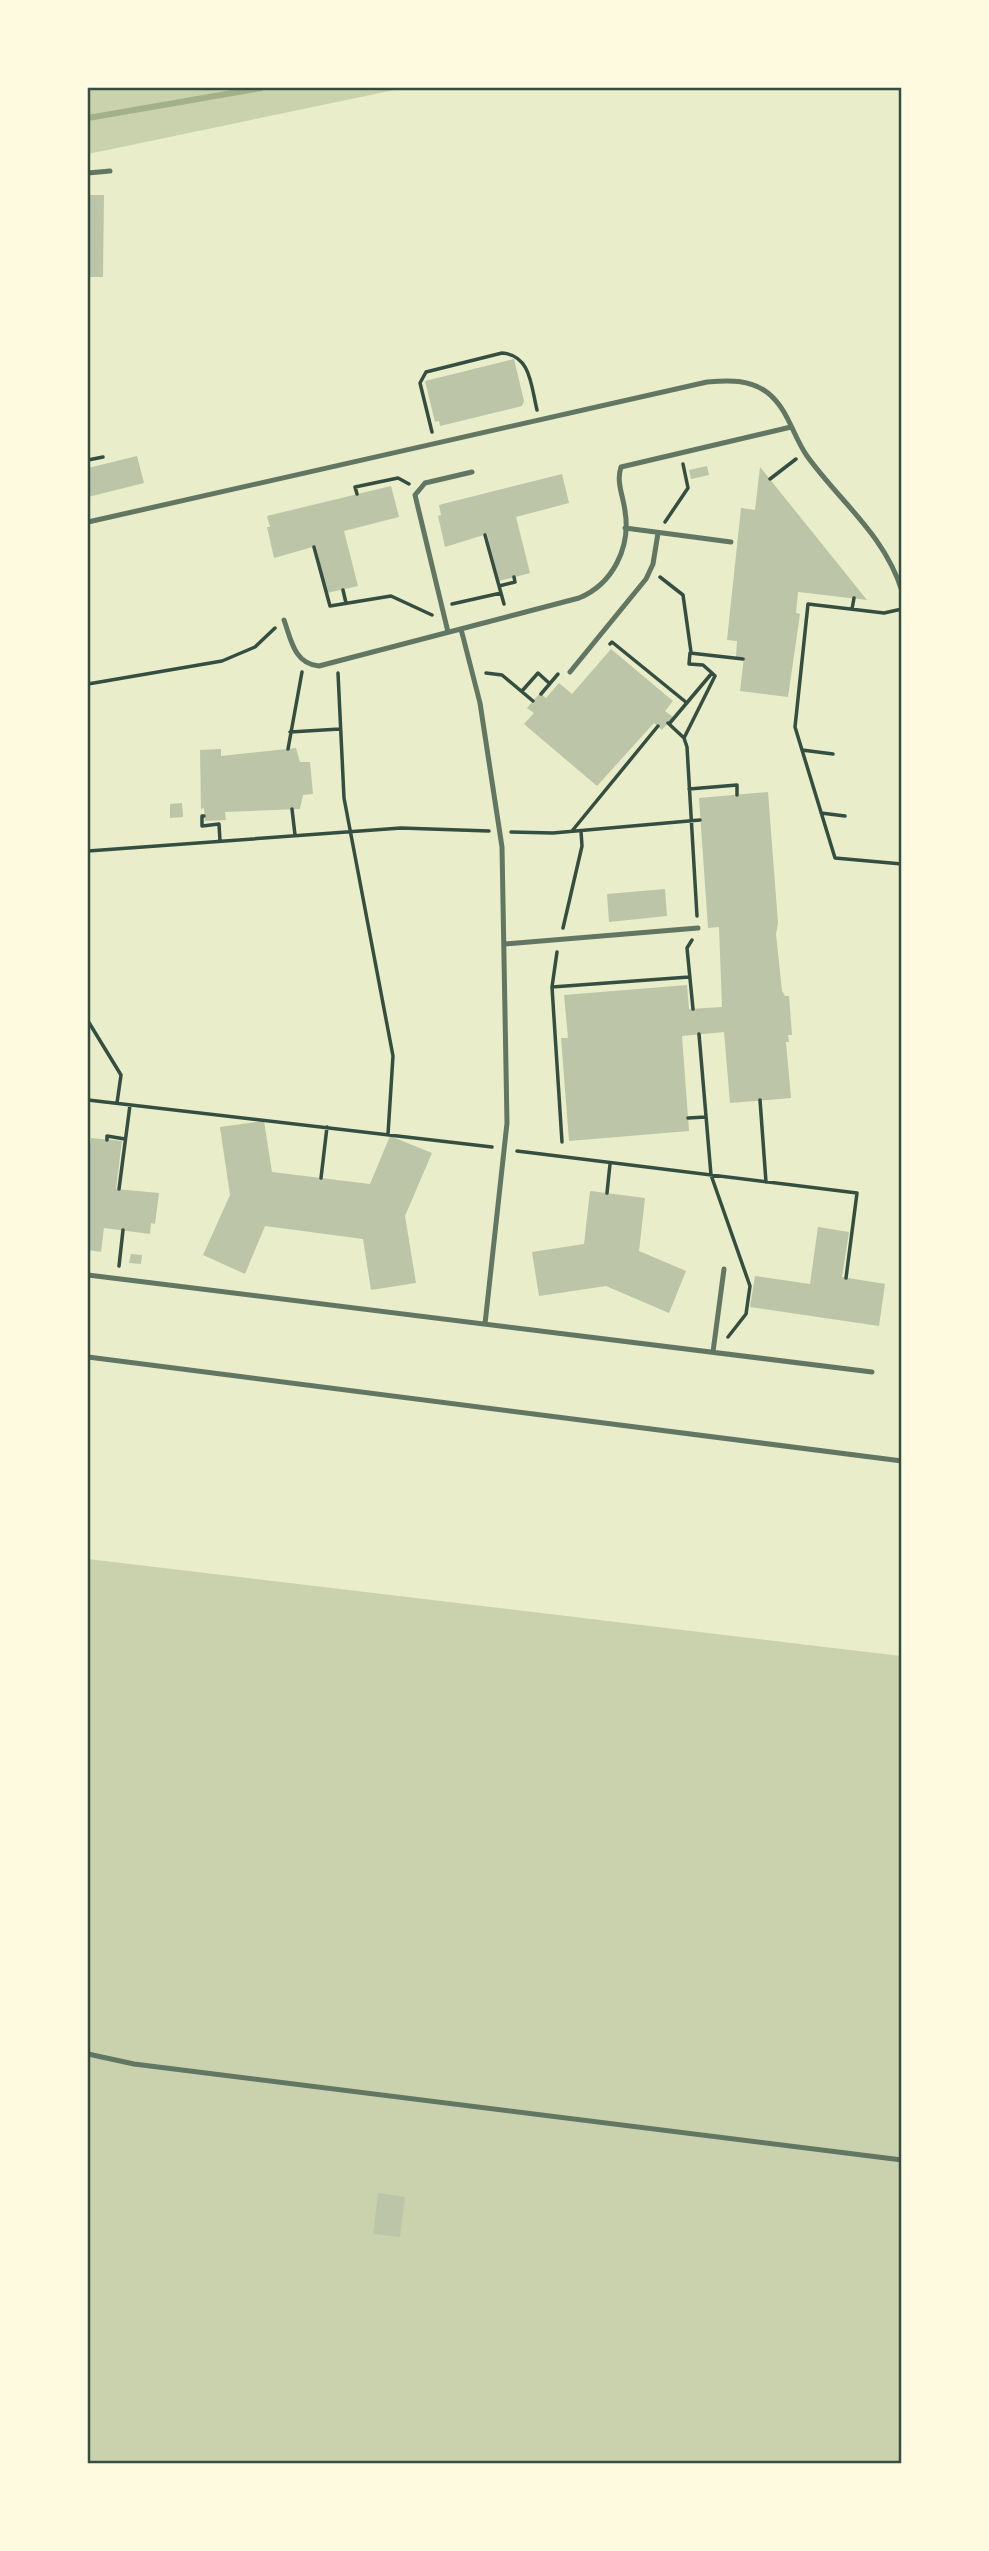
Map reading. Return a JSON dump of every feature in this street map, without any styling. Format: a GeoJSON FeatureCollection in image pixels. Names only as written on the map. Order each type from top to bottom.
{"type":"FeatureCollection","features":[{"type":"Feature","properties":{"kind":"lane"},"geometry":{"type":"LineString","coordinates":[[88,173],[110,172]]}},
{"type":"Feature","properties":{"kind":"lane"},"geometry":{"type":"LineString","coordinates":[[88,522],[707,382],[732,380],[751,384],[769,394],[779,404],[804,452],[872,531],[889,559],[901,591]]}},
{"type":"Feature","properties":{"kind":"lane"},"geometry":{"type":"LineString","coordinates":[[284,620],[297,655],[304,662],[318,666],[579,598],[601,586],[615,567],[626,517],[618,480],[621,467],[791,427]]}},
{"type":"Feature","properties":{"kind":"lane"},"geometry":{"type":"LineString","coordinates":[[448,632],[414,503],[418,490],[425,483],[472,472]]}},
{"type":"Feature","properties":{"kind":"lane"},"geometry":{"type":"LineString","coordinates":[[625,528],[731,542]]}},
{"type":"Feature","properties":{"kind":"lane"},"geometry":{"type":"LineString","coordinates":[[570,672],[641,586],[650,569],[658,533]]}},
{"type":"Feature","properties":{"kind":"lane"},"geometry":{"type":"LineString","coordinates":[[461,629],[474,675],[500,832],[505,944],[507,1123],[485,1324]]}},
{"type":"Feature","properties":{"kind":"lane"},"geometry":{"type":"LineString","coordinates":[[505,944],[698,928]]}},
{"type":"Feature","properties":{"kind":"lane"},"geometry":{"type":"LineString","coordinates":[[713,1352],[724,1269]]}},
{"type":"Feature","properties":{"kind":"lane"},"geometry":{"type":"LineString","coordinates":[[88,1275],[872,1372]]}},
{"type":"Feature","properties":{"kind":"lane"},"geometry":{"type":"LineString","coordinates":[[88,1357],[901,1461]]}},
{"type":"Feature","properties":{"kind":"lane"},"geometry":{"type":"LineString","coordinates":[[88,2054],[134,2064],[901,2160]]}},
{"type":"Feature","properties":{"kind":"path"},"geometry":{"type":"LineString","coordinates":[[435,444],[420,383],[430,369],[502,353],[514,354],[527,369],[540,420]]}},
{"type":"Feature","properties":{"kind":"path"},"geometry":{"type":"LineString","coordinates":[[658,533],[688,488],[680,452]]}},
{"type":"Feature","properties":{"kind":"path"},"geometry":{"type":"LineString","coordinates":[[770,479],[804,452]]}},
{"type":"Feature","properties":{"kind":"path"},"geometry":{"type":"LineString","coordinates":[[88,460],[103,457]]}},
{"type":"Feature","properties":{"kind":"path"},"geometry":{"type":"LineString","coordinates":[[357,494],[355,487],[398,478],[418,490]]}},
{"type":"Feature","properties":{"kind":"path"},"geometry":{"type":"LineString","coordinates":[[485,535],[508,617]]}},
{"type":"Feature","properties":{"kind":"path"},"geometry":{"type":"LineString","coordinates":[[314,547],[327,604],[332,606],[391,596],[423,612],[444,616]]}},
{"type":"Feature","properties":{"kind":"path"},"geometry":{"type":"LineString","coordinates":[[650,569],[683,595],[691,653],[689,664],[703,665],[715,676],[684,738],[698,928],[687,948],[692,1009]]}},
{"type":"Feature","properties":{"kind":"path"},"geometry":{"type":"LineString","coordinates":[[499,586],[515,582],[514,577]]}},
{"type":"Feature","properties":{"kind":"path"},"geometry":{"type":"LineString","coordinates":[[343,590],[346,603]]}},
{"type":"Feature","properties":{"kind":"path"},"geometry":{"type":"LineString","coordinates":[[442,607],[501,593]]}},
{"type":"Feature","properties":{"kind":"path"},"geometry":{"type":"LineString","coordinates":[[852,609],[854,598]]}},
{"type":"Feature","properties":{"kind":"path"},"geometry":{"type":"LineString","coordinates":[[901,609],[884,612],[808,604],[794,727],[835,858],[901,864]]}},
{"type":"Feature","properties":{"kind":"path"},"geometry":{"type":"LineString","coordinates":[[88,684],[222,661],[256,647],[284,620]]}},
{"type":"Feature","properties":{"kind":"path"},"geometry":{"type":"LineString","coordinates":[[605,650],[612,642],[687,703]]}},
{"type":"Feature","properties":{"kind":"path"},"geometry":{"type":"LineString","coordinates":[[691,653],[743,659]]}},
{"type":"Feature","properties":{"kind":"path"},"geometry":{"type":"LineString","coordinates":[[338,661],[344,798],[391,1041],[393,1089],[388,1134]]}},
{"type":"Feature","properties":{"kind":"path"},"geometry":{"type":"LineString","coordinates":[[288,749],[304,662]]}},
{"type":"Feature","properties":{"kind":"path"},"geometry":{"type":"LineString","coordinates":[[522,691],[538,673],[550,683]]}},
{"type":"Feature","properties":{"kind":"path"},"geometry":{"type":"LineString","coordinates":[[541,694],[559,673],[567,679]]}},
{"type":"Feature","properties":{"kind":"path"},"geometry":{"type":"LineString","coordinates":[[684,738],[668,724],[712,673]]}},
{"type":"Feature","properties":{"kind":"path"},"geometry":{"type":"LineString","coordinates":[[474,675],[502,675],[533,701]]}},
{"type":"Feature","properties":{"kind":"path"},"geometry":{"type":"LineString","coordinates":[[572,831],[658,726]]}},
{"type":"Feature","properties":{"kind":"path"},"geometry":{"type":"LineString","coordinates":[[290,732],[340,729]]}},
{"type":"Feature","properties":{"kind":"path"},"geometry":{"type":"LineString","coordinates":[[802,750],[833,754]]}},
{"type":"Feature","properties":{"kind":"path"},"geometry":{"type":"LineString","coordinates":[[689,789],[737,785],[737,795]]}},
{"type":"Feature","properties":{"kind":"path"},"geometry":{"type":"LineString","coordinates":[[292,809],[295,835]]}},
{"type":"Feature","properties":{"kind":"path"},"geometry":{"type":"LineString","coordinates":[[821,813],[845,816]]}},
{"type":"Feature","properties":{"kind":"path"},"geometry":{"type":"LineString","coordinates":[[204,816],[202,826],[219,824],[220,841]]}},
{"type":"Feature","properties":{"kind":"path"},"geometry":{"type":"LineString","coordinates":[[88,851],[350,831],[419,828],[500,832],[580,831],[700,820]]}},
{"type":"Feature","properties":{"kind":"path"},"geometry":{"type":"LineString","coordinates":[[562,1142],[551,988],[582,846],[580,831]]}},
{"type":"Feature","properties":{"kind":"path"},"geometry":{"type":"LineString","coordinates":[[551,988],[690,977]]}},
{"type":"Feature","properties":{"kind":"path"},"geometry":{"type":"LineString","coordinates":[[88,1021],[121,1075],[117,1103]]}},
{"type":"Feature","properties":{"kind":"path"},"geometry":{"type":"LineString","coordinates":[[699,1034],[711,1175],[750,1286],[746,1314],[713,1352]]}},
{"type":"Feature","properties":{"kind":"path"},"geometry":{"type":"LineString","coordinates":[[760,1100],[766,1182]]}},
{"type":"Feature","properties":{"kind":"path"},"geometry":{"type":"LineString","coordinates":[[119,1189],[130,1104]]}},
{"type":"Feature","properties":{"kind":"path"},"geometry":{"type":"LineString","coordinates":[[688,1118],[706,1117]]}},
{"type":"Feature","properties":{"kind":"path"},"geometry":{"type":"LineString","coordinates":[[321,1178],[327,1127]]}},
{"type":"Feature","properties":{"kind":"path"},"geometry":{"type":"LineString","coordinates":[[107,1140],[107,1136],[125,1139]]}},
{"type":"Feature","properties":{"kind":"path"},"geometry":{"type":"LineString","coordinates":[[607,1193],[611,1163]]}},
{"type":"Feature","properties":{"kind":"path"},"geometry":{"type":"LineString","coordinates":[[118,1279],[124,1230]]}},
{"type":"Feature","properties":{"kind":"green space"},"geometry":{"type":"Polygon","coordinates":[[[88,88],[404,88],[88,154],[88,88]]]}},
{"type":"Feature","properties":{"kind":"green space"},"geometry":{"type":"Polygon","coordinates":[[[88,1559],[901,1656],[901,2463],[88,2463],[88,1559]]]}},
{"type":"Feature","properties":{"kind":"building"},"geometry":{"type":"Polygon","coordinates":[[[88,195],[104,195],[103,277],[88,277],[88,195]]]}},
{"type":"Feature","properties":{"kind":"building"},"geometry":{"type":"Polygon","coordinates":[[[514,359],[524,401],[522,406],[440,426],[439,421],[435,422],[425,381],[514,359]]]}},
{"type":"Feature","properties":{"kind":"building"},"geometry":{"type":"Polygon","coordinates":[[[137,456],[144,483],[88,497],[88,468],[137,456]]]}},
{"type":"Feature","properties":{"kind":"building"},"geometry":{"type":"Polygon","coordinates":[[[707,466],[709,475],[691,479],[689,470],[707,466]]]}},
{"type":"Feature","properties":{"kind":"building"},"geometry":{"type":"Polygon","coordinates":[[[760,467],[867,600],[798,592],[796,613],[800,614],[788,697],[740,691],[744,657],[736,657],[737,641],[727,640],[741,508],[755,510],[760,467]]]}},
{"type":"Feature","properties":{"kind":"building"},"geometry":{"type":"Polygon","coordinates":[[[562,474],[569,503],[516,517],[530,573],[499,581],[487,534],[445,547],[438,516],[441,515],[439,505],[562,474]]]}},
{"type":"Feature","properties":{"kind":"building"},"geometry":{"type":"Polygon","coordinates":[[[391,486],[399,517],[344,531],[358,586],[327,593],[316,546],[274,558],[267,516],[391,486]]]}},
{"type":"Feature","properties":{"kind":"building"},"geometry":{"type":"Polygon","coordinates":[[[611,649],[673,701],[665,711],[673,717],[662,730],[654,723],[597,786],[524,724],[534,713],[527,708],[540,693],[546,698],[559,683],[572,694],[611,649]]]}},
{"type":"Feature","properties":{"kind":"building"},"geometry":{"type":"Polygon","coordinates":[[[296,748],[300,762],[310,762],[313,794],[303,795],[300,809],[225,812],[226,820],[205,821],[204,808],[201,809],[200,750],[221,749],[221,756],[296,748]]]}},
{"type":"Feature","properties":{"kind":"building"},"geometry":{"type":"Polygon","coordinates":[[[768,792],[778,923],[776,934],[782,991],[785,996],[789,996],[792,1035],[788,1035],[789,1042],[786,1042],[791,1098],[730,1103],[724,1032],[682,1036],[689,1131],[569,1141],[561,1038],[568,1038],[564,995],[687,985],[689,1009],[722,1007],[719,927],[708,928],[699,798],[768,792]]]}},
{"type":"Feature","properties":{"kind":"building"},"geometry":{"type":"Polygon","coordinates":[[[182,803],[183,817],[170,818],[170,804],[182,803]]]}},
{"type":"Feature","properties":{"kind":"building"},"geometry":{"type":"Polygon","coordinates":[[[665,889],[667,916],[609,922],[607,894],[665,889]]]}},
{"type":"Feature","properties":{"kind":"building"},"geometry":{"type":"Polygon","coordinates":[[[264,1121],[272,1172],[370,1184],[390,1136],[432,1153],[405,1216],[416,1283],[371,1290],[363,1239],[265,1226],[245,1274],[203,1255],[230,1195],[220,1127],[264,1121]]]}},
{"type":"Feature","properties":{"kind":"building"},"geometry":{"type":"Polygon","coordinates":[[[91,1138],[122,1141],[116,1189],[159,1193],[155,1224],[151,1223],[150,1234],[104,1228],[101,1252],[88,1250],[88,1164],[91,1138]]]}},
{"type":"Feature","properties":{"kind":"building"},"geometry":{"type":"Polygon","coordinates":[[[590,1191],[645,1198],[639,1251],[686,1271],[669,1313],[606,1286],[539,1296],[532,1252],[584,1244],[590,1191]]]}},
{"type":"Feature","properties":{"kind":"building"},"geometry":{"type":"Polygon","coordinates":[[[818,1227],[849,1232],[842,1277],[885,1284],[879,1326],[750,1307],[755,1276],[810,1284],[818,1227]]]}},
{"type":"Feature","properties":{"kind":"building"},"geometry":{"type":"Polygon","coordinates":[[[131,1254],[142,1255],[141,1264],[129,1263],[131,1254]]]}},
{"type":"Feature","properties":{"kind":"building"},"geometry":{"type":"Polygon","coordinates":[[[378,2193],[405,2197],[400,2237],[373,2234],[378,2193]]]}},
{"type":"Feature","properties":{"kind":"waterway"},"geometry":{"type":"LineString","coordinates":[[88,118],[261,88]]}}]}
